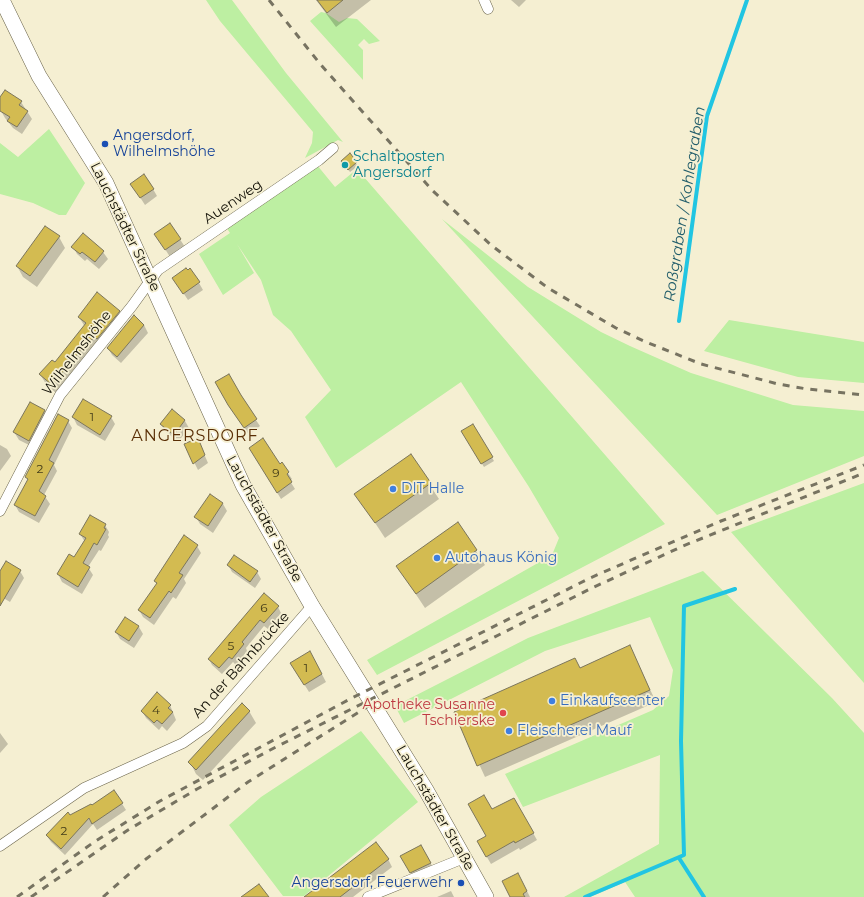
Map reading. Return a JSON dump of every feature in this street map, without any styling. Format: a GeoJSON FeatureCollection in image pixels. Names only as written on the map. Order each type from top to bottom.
{"type":"FeatureCollection","features":[{"type":"Feature","properties":{"kind":"main road","name":"Lauchstädter Straße"},"geometry":{"type":"LineString","coordinates":[[2,0],[39,76],[91,156],[106,183],[151,280],[231,461],[312,606],[384,721],[486,897]]}},
{"type":"Feature","properties":{"kind":"street","name":"Auenweg"},"geometry":{"type":"LineString","coordinates":[[151,280],[158,270],[319,160],[333,148]]}},
{"type":"Feature","properties":{"kind":"street","name":"Wilhelmshöhe"},"geometry":{"type":"LineString","coordinates":[[0,511],[60,394],[151,280]]}},
{"type":"Feature","properties":{"kind":"street","name":"An der Bahnbrücke"},"geometry":{"type":"LineString","coordinates":[[0,846],[84,788],[183,743],[207,726],[312,606]]}},
{"type":"Feature","properties":{"kind":"street"},"geometry":{"type":"LineString","coordinates":[[368,897],[464,858]]}},
{"type":"Feature","properties":{"kind":"green space"},"geometry":{"type":"Polygon","coordinates":[[[206,0],[232,0],[286,73],[343,142],[338,140],[305,158],[312,143],[313,132],[220,21],[206,0]]]}},
{"type":"Feature","properties":{"kind":"green space"},"geometry":{"type":"Polygon","coordinates":[[[321,12],[326,13],[339,22],[347,18],[357,19],[380,41],[369,44],[364,39],[358,45],[363,50],[363,80],[310,21],[321,12]]]}},
{"type":"Feature","properties":{"kind":"green space"},"geometry":{"type":"Polygon","coordinates":[[[49,129],[85,183],[66,215],[59,215],[33,203],[0,194],[0,143],[18,157],[49,129]]]}},
{"type":"Feature","properties":{"kind":"green space"},"geometry":{"type":"Polygon","coordinates":[[[317,165],[335,187],[357,169],[665,524],[377,675],[367,660],[552,555],[559,538],[529,487],[461,382],[336,468],[305,417],[331,390],[291,331],[273,315],[261,280],[237,244],[254,273],[223,295],[199,254],[230,233],[226,227],[317,165]]]}},
{"type":"Feature","properties":{"kind":"green space"},"geometry":{"type":"Polygon","coordinates":[[[442,219],[528,287],[601,332],[630,346],[691,373],[793,405],[864,411],[864,456],[717,515],[442,219]]]}},
{"type":"Feature","properties":{"kind":"green space"},"geometry":{"type":"Polygon","coordinates":[[[729,320],[864,342],[864,383],[798,377],[704,351],[729,320]]]}},
{"type":"Feature","properties":{"kind":"green space"},"geometry":{"type":"Polygon","coordinates":[[[864,483],[864,683],[731,532],[864,483]]]}},
{"type":"Feature","properties":{"kind":"green space"},"geometry":{"type":"Polygon","coordinates":[[[703,571],[832,698],[864,733],[864,897],[635,897],[625,882],[590,897],[564,897],[659,844],[660,755],[523,807],[505,774],[653,710],[669,696],[673,670],[650,617],[545,651],[404,723],[395,706],[528,638],[703,571]]]}},
{"type":"Feature","properties":{"kind":"green space"},"geometry":{"type":"Polygon","coordinates":[[[361,731],[418,802],[304,896],[283,896],[229,825],[261,797],[361,731]]]}},
{"type":"Feature","properties":{"kind":"building"},"geometry":{"type":"Polygon","coordinates":[[[317,0],[343,0],[327,13],[317,0]]]}},
{"type":"Feature","properties":{"kind":"building"},"geometry":{"type":"Polygon","coordinates":[[[5,90],[22,101],[19,105],[28,111],[17,127],[7,121],[10,117],[0,111],[0,97],[5,90]]]}},
{"type":"Feature","properties":{"kind":"building"},"geometry":{"type":"Polygon","coordinates":[[[350,153],[357,162],[348,170],[341,161],[350,153]]]}},
{"type":"Feature","properties":{"kind":"building"},"geometry":{"type":"Polygon","coordinates":[[[144,174],[154,189],[140,198],[130,184],[144,174]]]}},
{"type":"Feature","properties":{"kind":"building"},"geometry":{"type":"Polygon","coordinates":[[[170,223],[181,239],[165,250],[154,234],[170,223]]]}},
{"type":"Feature","properties":{"kind":"building"},"geometry":{"type":"Polygon","coordinates":[[[45,226],[60,236],[30,276],[16,266],[45,226]]]}},
{"type":"Feature","properties":{"kind":"building"},"geometry":{"type":"Polygon","coordinates":[[[83,233],[104,251],[95,262],[82,252],[80,254],[71,247],[83,233]]]}},
{"type":"Feature","properties":{"kind":"building"},"geometry":{"type":"Polygon","coordinates":[[[186,268],[188,270],[190,268],[200,282],[183,294],[172,278],[186,268]]]}},
{"type":"Feature","properties":{"kind":"building"},"geometry":{"type":"Polygon","coordinates":[[[97,292],[120,311],[97,339],[94,337],[92,340],[90,339],[52,385],[39,374],[52,360],[55,362],[86,323],[78,317],[97,292]]]}},
{"type":"Feature","properties":{"kind":"building"},"geometry":{"type":"Polygon","coordinates":[[[134,315],[144,325],[117,357],[107,348],[134,315]]]}},
{"type":"Feature","properties":{"kind":"building"},"geometry":{"type":"Polygon","coordinates":[[[229,374],[257,419],[244,428],[228,405],[215,382],[229,374]]]}},
{"type":"Feature","properties":{"kind":"building"},"geometry":{"type":"Polygon","coordinates":[[[83,399],[112,416],[100,435],[72,417],[83,399]]]}},
{"type":"Feature","properties":{"kind":"building"},"geometry":{"type":"Polygon","coordinates":[[[30,402],[45,410],[29,441],[13,432],[30,402]]]}},
{"type":"Feature","properties":{"kind":"building"},"geometry":{"type":"Polygon","coordinates":[[[172,409],[185,420],[174,435],[160,424],[172,409]]]}},
{"type":"Feature","properties":{"kind":"building"},"geometry":{"type":"Polygon","coordinates":[[[58,414],[69,420],[49,460],[54,463],[39,491],[46,496],[35,516],[14,505],[28,479],[25,477],[58,414]]]}},
{"type":"Feature","properties":{"kind":"building"},"geometry":{"type":"Polygon","coordinates":[[[473,424],[493,457],[481,464],[461,431],[473,424]]]}},
{"type":"Feature","properties":{"kind":"building"},"geometry":{"type":"Polygon","coordinates":[[[198,438],[205,455],[193,464],[184,444],[198,438]]]}},
{"type":"Feature","properties":{"kind":"building"},"geometry":{"type":"Polygon","coordinates":[[[263,438],[280,464],[282,462],[289,472],[287,474],[292,482],[277,493],[249,448],[263,438]]]}},
{"type":"Feature","properties":{"kind":"building","name":"DIT Halle"},"geometry":{"type":"Polygon","coordinates":[[[411,454],[431,483],[375,523],[354,494],[411,454]]]}},
{"type":"Feature","properties":{"kind":"building"},"geometry":{"type":"Polygon","coordinates":[[[210,494],[223,503],[208,526],[194,517],[210,494]]]}},
{"type":"Feature","properties":{"kind":"building"},"geometry":{"type":"Polygon","coordinates":[[[90,515],[106,524],[104,528],[106,529],[97,545],[94,543],[83,563],[90,567],[78,587],[57,574],[69,554],[74,557],[86,538],[79,534],[90,515]]]}},
{"type":"Feature","properties":{"kind":"building","name":"Autohaus König"},"geometry":{"type":"Polygon","coordinates":[[[458,522],[477,550],[416,594],[396,566],[458,522]]]}},
{"type":"Feature","properties":{"kind":"building"},"geometry":{"type":"Polygon","coordinates":[[[184,535],[198,545],[179,573],[183,575],[171,593],[169,591],[150,618],[138,610],[157,583],[154,581],[184,535]]]}},
{"type":"Feature","properties":{"kind":"building"},"geometry":{"type":"Polygon","coordinates":[[[234,555],[258,571],[250,582],[227,565],[234,555]]]}},
{"type":"Feature","properties":{"kind":"building"},"geometry":{"type":"Polygon","coordinates":[[[6,561],[21,570],[0,606],[0,571],[6,561]]]}},
{"type":"Feature","properties":{"kind":"building"},"geometry":{"type":"Polygon","coordinates":[[[264,593],[279,606],[264,623],[260,620],[242,642],[244,644],[232,659],[229,657],[219,668],[208,659],[264,593]]]}},
{"type":"Feature","properties":{"kind":"building"},"geometry":{"type":"Polygon","coordinates":[[[125,617],[139,626],[129,641],[115,632],[125,617]]]}},
{"type":"Feature","properties":{"kind":"building","name":"Einkaufscenter"},"geometry":{"type":"Polygon","coordinates":[[[630,645],[650,690],[477,766],[454,712],[575,658],[580,668],[630,645]]]}},
{"type":"Feature","properties":{"kind":"building"},"geometry":{"type":"Polygon","coordinates":[[[310,651],[322,674],[304,685],[290,663],[310,651]]]}},
{"type":"Feature","properties":{"kind":"building"},"geometry":{"type":"Polygon","coordinates":[[[157,692],[171,705],[168,708],[173,712],[162,724],[157,720],[154,723],[141,711],[157,692]]]}},
{"type":"Feature","properties":{"kind":"building"},"geometry":{"type":"Polygon","coordinates":[[[242,703],[250,711],[196,770],[188,762],[242,703]]]}},
{"type":"Feature","properties":{"kind":"building"},"geometry":{"type":"Polygon","coordinates":[[[114,790],[123,803],[92,824],[89,818],[61,849],[46,835],[68,812],[70,815],[91,804],[92,805],[114,790]]]}},
{"type":"Feature","properties":{"kind":"building"},"geometry":{"type":"Polygon","coordinates":[[[484,795],[492,809],[514,798],[534,833],[515,843],[514,841],[486,857],[477,841],[486,836],[468,804],[484,795]]]}},
{"type":"Feature","properties":{"kind":"building"},"geometry":{"type":"Polygon","coordinates":[[[376,842],[389,859],[340,897],[304,897],[376,842]]]}},
{"type":"Feature","properties":{"kind":"building"},"geometry":{"type":"Polygon","coordinates":[[[421,845],[431,863],[410,873],[400,856],[421,845]]]}},
{"type":"Feature","properties":{"kind":"building"},"geometry":{"type":"Polygon","coordinates":[[[518,873],[527,891],[523,894],[525,897],[510,897],[502,881],[518,873]]]}},
{"type":"Feature","properties":{"kind":"building"},"geometry":{"type":"Polygon","coordinates":[[[259,884],[269,897],[241,897],[259,884]]]}},
{"type":"Feature","properties":{"kind":"waterway","name":"Roßgraben / Kohlegraben"},"geometry":{"type":"LineString","coordinates":[[679,321],[707,116],[747,0]]}},
{"type":"Feature","properties":{"kind":"waterway","name":"Roßgraben / Kohlegraben"},"geometry":{"type":"LineString","coordinates":[[585,897],[684,855],[681,741],[684,606],[735,589]]}},
{"type":"Feature","properties":{"kind":"waterway"},"geometry":{"type":"LineString","coordinates":[[679,858],[704,897]]}},
{"type":"Feature","properties":{"kind":"railway"},"geometry":{"type":"LineString","coordinates":[[269,0],[321,65],[433,191],[491,245],[548,288],[616,328],[701,364],[778,384],[807,389],[864,395]]}},
{"type":"Feature","properties":{"kind":"railway"},"geometry":{"type":"LineString","coordinates":[[17,897],[94,842],[160,801],[350,699],[590,578],[721,521],[864,465]]}},
{"type":"Feature","properties":{"kind":"railway"},"geometry":{"type":"LineString","coordinates":[[31,897],[128,830],[197,789],[274,748],[592,588],[683,546],[864,473]]}},
{"type":"Feature","properties":{"kind":"railway"},"geometry":{"type":"LineString","coordinates":[[103,897],[146,859],[248,782],[370,705]]}},
{"type":"Feature","properties":{"kind":"place","name":"Angersdorf, Wilhelmshöhe"},"geometry":{"type":"Point","coordinates":[105,144]}},
{"type":"Feature","properties":{"kind":"place","name":"Schaltposten Angersdorf"},"geometry":{"type":"Point","coordinates":[345,165]}},
{"type":"Feature","properties":{"kind":"place","name":"DIT Halle"},"geometry":{"type":"Point","coordinates":[393,489]}},
{"type":"Feature","properties":{"kind":"place","name":"Autohaus König"},"geometry":{"type":"Point","coordinates":[437,558]}},
{"type":"Feature","properties":{"kind":"place","name":"Einkaufscenter"},"geometry":{"type":"Point","coordinates":[552,701]}},
{"type":"Feature","properties":{"kind":"place","name":"Apotheke Susanne Tschierske"},"geometry":{"type":"Point","coordinates":[503,713]}},
{"type":"Feature","properties":{"kind":"place","name":"Fleischerei Mauf"},"geometry":{"type":"Point","coordinates":[509,731]}},
{"type":"Feature","properties":{"kind":"place","name":"Angersdorf, Feuerwehr"},"geometry":{"type":"Point","coordinates":[461,883]}},
{"type":"Feature","properties":{"kind":"district","name":"ANGERSDORF"},"geometry":{"type":"Point","coordinates":[195,436]}}]}
